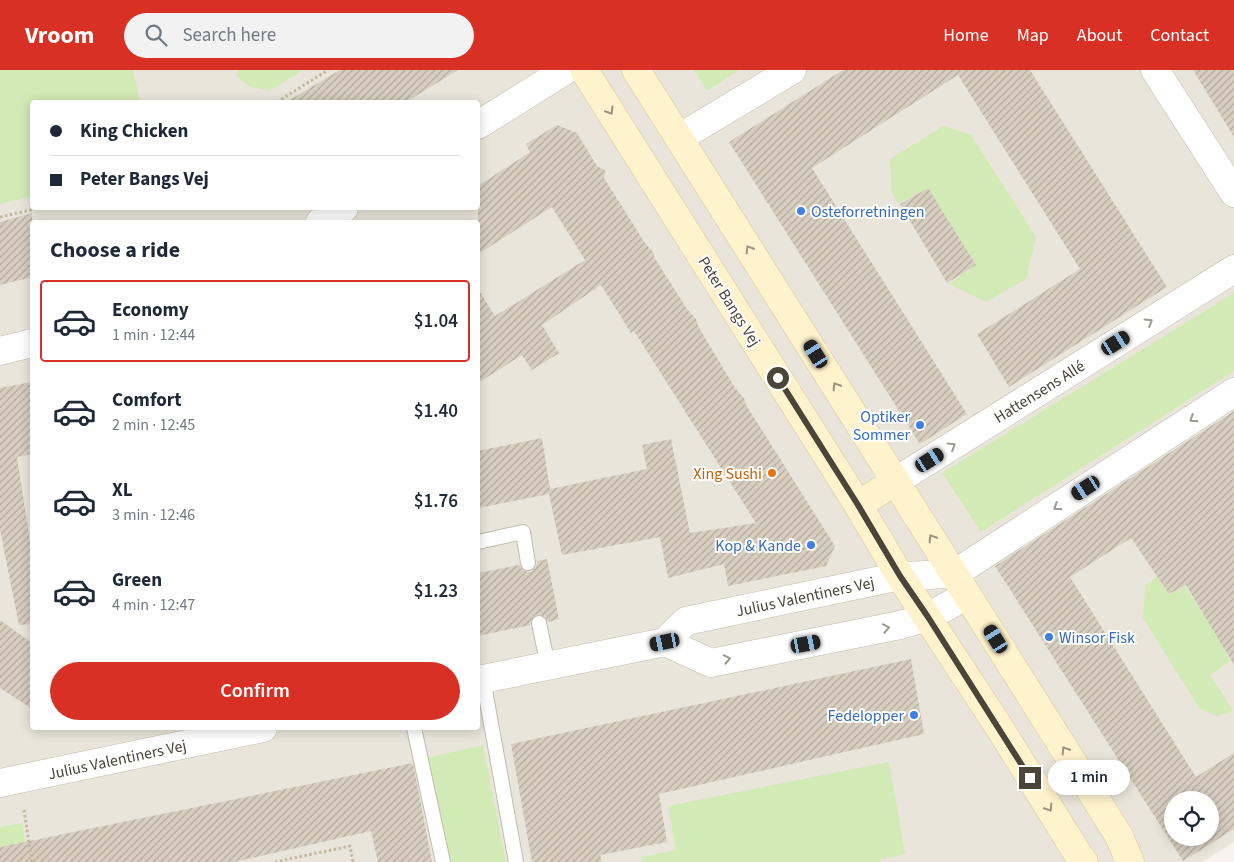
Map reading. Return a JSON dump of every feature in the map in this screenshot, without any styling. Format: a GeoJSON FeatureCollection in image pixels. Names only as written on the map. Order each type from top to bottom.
{"type":"FeatureCollection","features":[{"type":"Feature","properties":{"kind":"street"},"geometry":{"type":"LineString","coordinates":[[480,124],[566,70]]}},
{"type":"Feature","properties":{"kind":"street","name":"Peter Bangs Vej"},"geometry":{"type":"LineString","coordinates":[[584,70],[858,505],[900,576],[1084,862]]}},
{"type":"Feature","properties":{"kind":"street"},"geometry":{"type":"LineString","coordinates":[[636,70],[1119,836],[1130,862]]}},
{"type":"Feature","properties":{"kind":"street"},"geometry":{"type":"LineString","coordinates":[[642,161],[792,70]]}},
{"type":"Feature","properties":{"kind":"street"},"geometry":{"type":"LineString","coordinates":[[1155,70],[1234,194]]}},
{"type":"Feature","properties":{"kind":"street"},"geometry":{"type":"LineString","coordinates":[[323,220],[341,210]]}},
{"type":"Feature","properties":{"kind":"street","name":"Hattensens Allé"},"geometry":{"type":"LineString","coordinates":[[896,481],[1234,269]]}},
{"type":"Feature","properties":{"kind":"street"},"geometry":{"type":"LineString","coordinates":[[0,351],[30,344]]}},
{"type":"Feature","properties":{"kind":"street"},"geometry":{"type":"LineString","coordinates":[[480,680],[665,642],[710,663],[900,625],[928,617],[961,584],[1234,392]]}},
{"type":"Feature","properties":{"kind":"street"},"geometry":{"type":"LineString","coordinates":[[858,505],[896,481]]}},
{"type":"Feature","properties":{"kind":"street","name":"Julius Valentiners Vej"},"geometry":{"type":"LineString","coordinates":[[665,642],[686,621],[900,576],[961,584]]}},
{"type":"Feature","properties":{"kind":"street","name":"Julius Valentiners Vej"},"geometry":{"type":"LineString","coordinates":[[10,781],[253,730]]}},
{"type":"Feature","properties":{"kind":"lane"},"geometry":{"type":"LineString","coordinates":[[480,542],[522,532],[528,563]]}},
{"type":"Feature","properties":{"kind":"lane"},"geometry":{"type":"LineString","coordinates":[[539,623],[548,666]]}},
{"type":"Feature","properties":{"kind":"lane"},"geometry":{"type":"LineString","coordinates":[[480,680],[516,862]]}},
{"type":"Feature","properties":{"kind":"lane"},"geometry":{"type":"LineString","coordinates":[[414,730],[443,862]]}},
{"type":"Feature","properties":{"kind":"path"},"geometry":{"type":"LineString","coordinates":[[280,100],[328,70]]}},
{"type":"Feature","properties":{"kind":"path"},"geometry":{"type":"LineString","coordinates":[[0,217],[30,210]]}},
{"type":"Feature","properties":{"kind":"path"},"geometry":{"type":"LineString","coordinates":[[10,781],[32,862]]}},
{"type":"Feature","properties":{"kind":"path"},"geometry":{"type":"LineString","coordinates":[[275,862],[350,846],[353,862]]}},
{"type":"Feature","properties":{"kind":"shaded area"},"geometry":{"type":"Polygon","coordinates":[[[0,70],[1234,70],[1234,842],[1202,862],[0,862],[0,70]]]}},
{"type":"Feature","properties":{"kind":"green space"},"geometry":{"type":"Polygon","coordinates":[[[0,70],[133,70],[140,100],[30,100],[30,196],[0,204],[0,70]]]}},
{"type":"Feature","properties":{"kind":"green space"},"geometry":{"type":"Polygon","coordinates":[[[238,70],[303,70],[269,91],[251,87],[237,77],[238,70]]]}},
{"type":"Feature","properties":{"kind":"green space"},"geometry":{"type":"Polygon","coordinates":[[[694,70],[739,70],[707,91],[694,70]]]}},
{"type":"Feature","properties":{"kind":"green space"},"geometry":{"type":"Polygon","coordinates":[[[943,126],[971,135],[1036,237],[1026,279],[986,302],[949,284],[976,265],[928,188],[898,204],[892,192],[890,159],[943,126]]]}},
{"type":"Feature","properties":{"kind":"green space"},"geometry":{"type":"Polygon","coordinates":[[[1234,293],[1234,371],[981,532],[942,473],[1234,293]]]}},
{"type":"Feature","properties":{"kind":"green space"},"geometry":{"type":"Polygon","coordinates":[[[1157,577],[1169,595],[1185,586],[1204,615],[1230,598],[1234,640],[1223,648],[1230,661],[1210,675],[1233,711],[1216,716],[1199,708],[1143,618],[1145,585],[1157,577]]]}},
{"type":"Feature","properties":{"kind":"green space"},"geometry":{"type":"Polygon","coordinates":[[[483,745],[506,862],[449,862],[427,758],[483,745]]]}},
{"type":"Feature","properties":{"kind":"green space"},"geometry":{"type":"Polygon","coordinates":[[[889,762],[905,854],[881,859],[881,862],[642,862],[641,857],[676,850],[668,806],[889,762]]]}},
{"type":"Feature","properties":{"kind":"green space"},"geometry":{"type":"Polygon","coordinates":[[[22,823],[29,862],[0,862],[0,827],[22,823]]]}},
{"type":"Feature","properties":{"kind":"building"},"geometry":{"type":"Polygon","coordinates":[[[340,70],[458,70],[409,100],[289,100],[340,70]]]}},
{"type":"Feature","properties":{"kind":"building"},"geometry":{"type":"Polygon","coordinates":[[[843,70],[1030,70],[1167,287],[1009,387],[977,334],[1080,269],[958,75],[812,168],[967,414],[920,444],[729,142],[843,70]]]}},
{"type":"Feature","properties":{"kind":"building"},"geometry":{"type":"Polygon","coordinates":[[[1193,70],[1234,70],[1234,137],[1193,70]]]}},
{"type":"Feature","properties":{"kind":"building"},"geometry":{"type":"Polygon","coordinates":[[[557,125],[577,133],[597,166],[605,170],[604,178],[645,243],[654,253],[654,257],[687,309],[696,319],[698,326],[735,388],[744,398],[746,405],[835,546],[826,566],[728,586],[724,564],[668,578],[660,537],[562,555],[549,494],[480,508],[480,451],[542,438],[550,489],[647,469],[642,445],[671,439],[690,533],[756,523],[634,331],[631,333],[601,285],[542,325],[559,353],[532,370],[522,355],[480,382],[480,292],[495,316],[585,260],[552,207],[480,253],[480,220],[478,220],[478,210],[480,210],[480,185],[530,152],[526,144],[557,125]]]}},
{"type":"Feature","properties":{"kind":"building"},"geometry":{"type":"Polygon","coordinates":[[[928,188],[976,265],[947,283],[900,204],[928,188]]]}},
{"type":"Feature","properties":{"kind":"building"},"geometry":{"type":"Polygon","coordinates":[[[32,213],[32,220],[30,220],[30,278],[0,285],[0,222],[32,213]]]}},
{"type":"Feature","properties":{"kind":"building"},"geometry":{"type":"Polygon","coordinates":[[[30,382],[30,454],[17,457],[30,541],[30,624],[19,625],[0,530],[0,388],[30,382]]]}},
{"type":"Feature","properties":{"kind":"building"},"geometry":{"type":"Polygon","coordinates":[[[1234,411],[1234,665],[1186,585],[1169,594],[1131,538],[1070,577],[1196,777],[1234,753],[1234,829],[1219,838],[1219,791],[1164,791],[1164,831],[995,566],[1234,411]]]}},
{"type":"Feature","properties":{"kind":"building"},"geometry":{"type":"Polygon","coordinates":[[[547,559],[559,619],[548,622],[545,617],[538,614],[533,617],[530,625],[480,636],[480,573],[519,565],[524,571],[530,572],[536,567],[537,561],[547,559]]]}},
{"type":"Feature","properties":{"kind":"building"},"geometry":{"type":"Polygon","coordinates":[[[0,620],[30,642],[30,708],[0,688],[0,620]]]}},
{"type":"Feature","properties":{"kind":"building"},"geometry":{"type":"Polygon","coordinates":[[[911,659],[924,734],[659,794],[667,842],[600,855],[602,862],[532,862],[511,744],[911,659]]]}},
{"type":"Feature","properties":{"kind":"building"},"geometry":{"type":"Polygon","coordinates":[[[413,763],[432,862],[378,862],[371,831],[234,862],[0,862],[0,847],[413,763]]]}},
{"type":"Feature","properties":{"kind":"building"},"geometry":{"type":"Polygon","coordinates":[[[1173,846],[1207,846],[1183,861],[1173,846]]]}},
{"type":"Feature","properties":{"kind":"place","name":"Osteforretningen"},"geometry":{"type":"Point","coordinates":[801,211]}},
{"type":"Feature","properties":{"kind":"place","name":"Optiker Sommer"},"geometry":{"type":"Point","coordinates":[920,425]}},
{"type":"Feature","properties":{"kind":"place","name":"Xing Sushi"},"geometry":{"type":"Point","coordinates":[772,473]}},
{"type":"Feature","properties":{"kind":"place","name":"Kop & Kande"},"geometry":{"type":"Point","coordinates":[811,545]}},
{"type":"Feature","properties":{"kind":"place","name":"Winsor Fisk"},"geometry":{"type":"Point","coordinates":[1049,637]}},
{"type":"Feature","properties":{"kind":"place","name":"Fedelopper"},"geometry":{"type":"Point","coordinates":[914,715]}},
{"type":"Feature","properties":{"kind":"route"},"geometry":{"type":"LineString","coordinates":[[778,378],[900,576],[999,727],[1030,778]]}}]}
